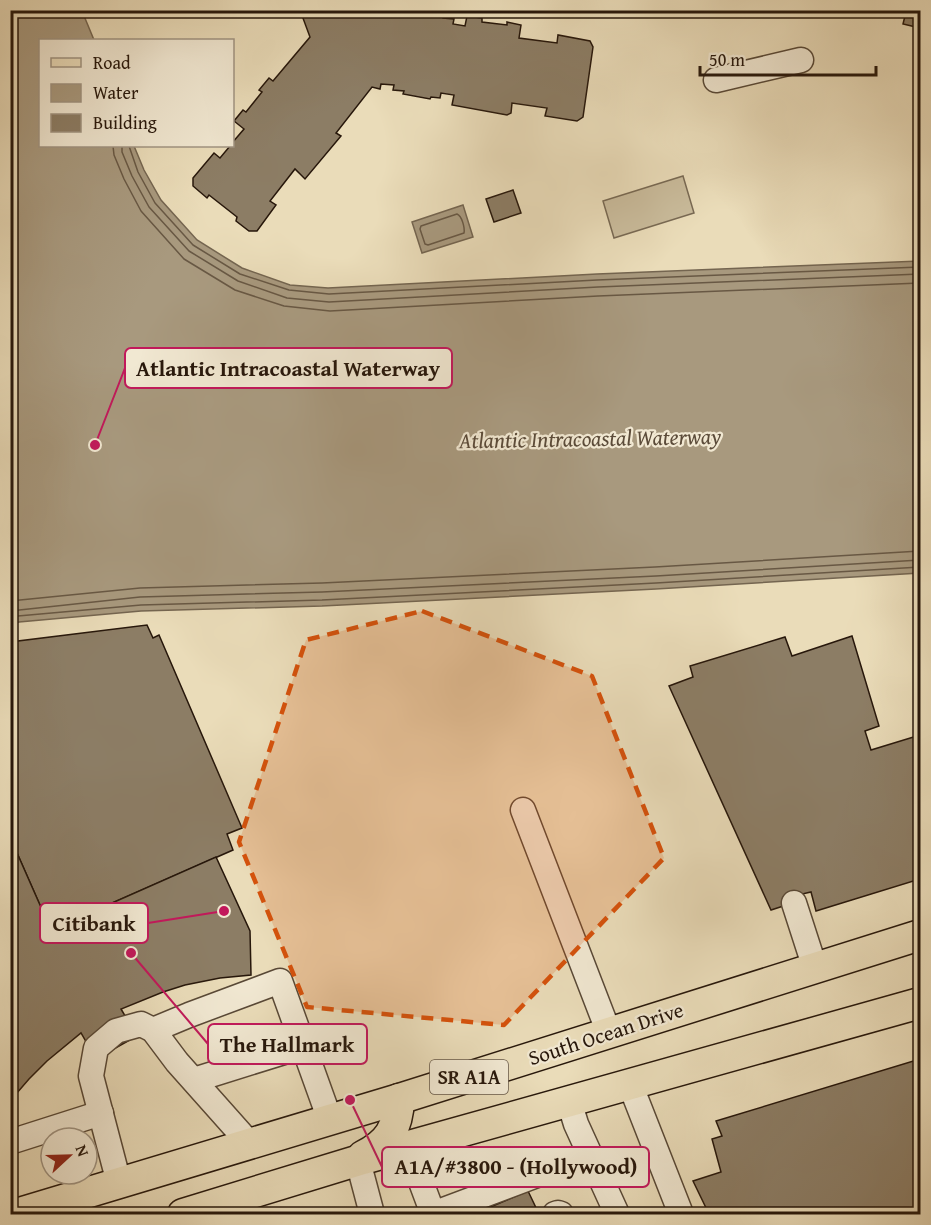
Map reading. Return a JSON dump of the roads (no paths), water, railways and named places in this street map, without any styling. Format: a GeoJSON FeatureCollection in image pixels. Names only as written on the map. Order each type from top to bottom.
{"type":"FeatureCollection","features":[{"type":"Feature","properties":{"kind":"main road","name":"South Ocean Drive"},"geometry":{"type":"LineString","coordinates":[[16,1215],[399,1099],[921,935]]}},
{"type":"Feature","properties":{"kind":"main road","name":"SR A1A"},"geometry":{"type":"LineString","coordinates":[[187,1214],[225,1209],[353,1163],[921,1002]]}},
{"type":"Feature","properties":{"kind":"main road"},"geometry":{"type":"LineString","coordinates":[[353,1163],[378,1148],[385,1141],[396,1121],[399,1099]]}},
{"type":"Feature","properties":{"kind":"lane"},"geometry":{"type":"LineString","coordinates":[[716,80],[801,60]]}},
{"type":"Feature","properties":{"kind":"lane"},"geometry":{"type":"LineString","coordinates":[[523,810],[609,1033]]}},
{"type":"Feature","properties":{"kind":"lane"},"geometry":{"type":"LineString","coordinates":[[794,903],[815,968]]}},
{"type":"Feature","properties":{"kind":"lane"},"geometry":{"type":"LineString","coordinates":[[153,1030],[189,1014],[280,981],[330,1120]]}},
{"type":"Feature","properties":{"kind":"lane"},"geometry":{"type":"LineString","coordinates":[[119,1184],[90,1076],[96,1048],[116,1031],[141,1024],[153,1030],[177,1062],[250,1144]]}},
{"type":"Feature","properties":{"kind":"lane"},"geometry":{"type":"LineString","coordinates":[[194,1080],[303,1046]]}},
{"type":"Feature","properties":{"kind":"lane"},"geometry":{"type":"LineString","coordinates":[[630,1084],[681,1215]]}},
{"type":"Feature","properties":{"kind":"lane"},"geometry":{"type":"LineString","coordinates":[[569,1101],[611,1212]]}},
{"type":"Feature","properties":{"kind":"lane"},"geometry":{"type":"LineString","coordinates":[[10,1142],[101,1113]]}},
{"type":"Feature","properties":{"kind":"lane"},"geometry":{"type":"LineString","coordinates":[[408,1147],[433,1214],[590,1155]]}},
{"type":"Feature","properties":{"kind":"lane"},"geometry":{"type":"LineString","coordinates":[[353,1163],[372,1215]]}},
{"type":"Feature","properties":{"kind":"lane"},"geometry":{"type":"LineString","coordinates":[[555,1215],[558,1213],[561,1215]]}},
{"type":"Feature","properties":{"kind":"water"},"geometry":{"type":"Polygon","coordinates":[[[11,10],[82,11],[94,39],[39,39],[39,147],[134,147],[161,200],[197,240],[242,268],[290,285],[328,288],[920,261],[920,573],[322,606],[141,611],[19,622],[11,625],[11,10]]]}},
{"type":"Feature","properties":{"kind":"water"},"geometry":{"type":"Polygon","coordinates":[[[463,205],[473,237],[422,253],[412,222],[463,205]]]}},
{"type":"Feature","properties":{"kind":"place","name":"Atlantic Intracoastal Waterway"},"geometry":{"type":"Point","coordinates":[95,445]}},
{"type":"Feature","properties":{"kind":"place","name":"Citibank"},"geometry":{"type":"Point","coordinates":[224,911]}},
{"type":"Feature","properties":{"kind":"place","name":"The Hallmark"},"geometry":{"type":"Point","coordinates":[131,953]}},
{"type":"Feature","properties":{"kind":"place","name":"A1A/#3800 - (Hollywood)"},"geometry":{"type":"Point","coordinates":[350,1100]}}]}
